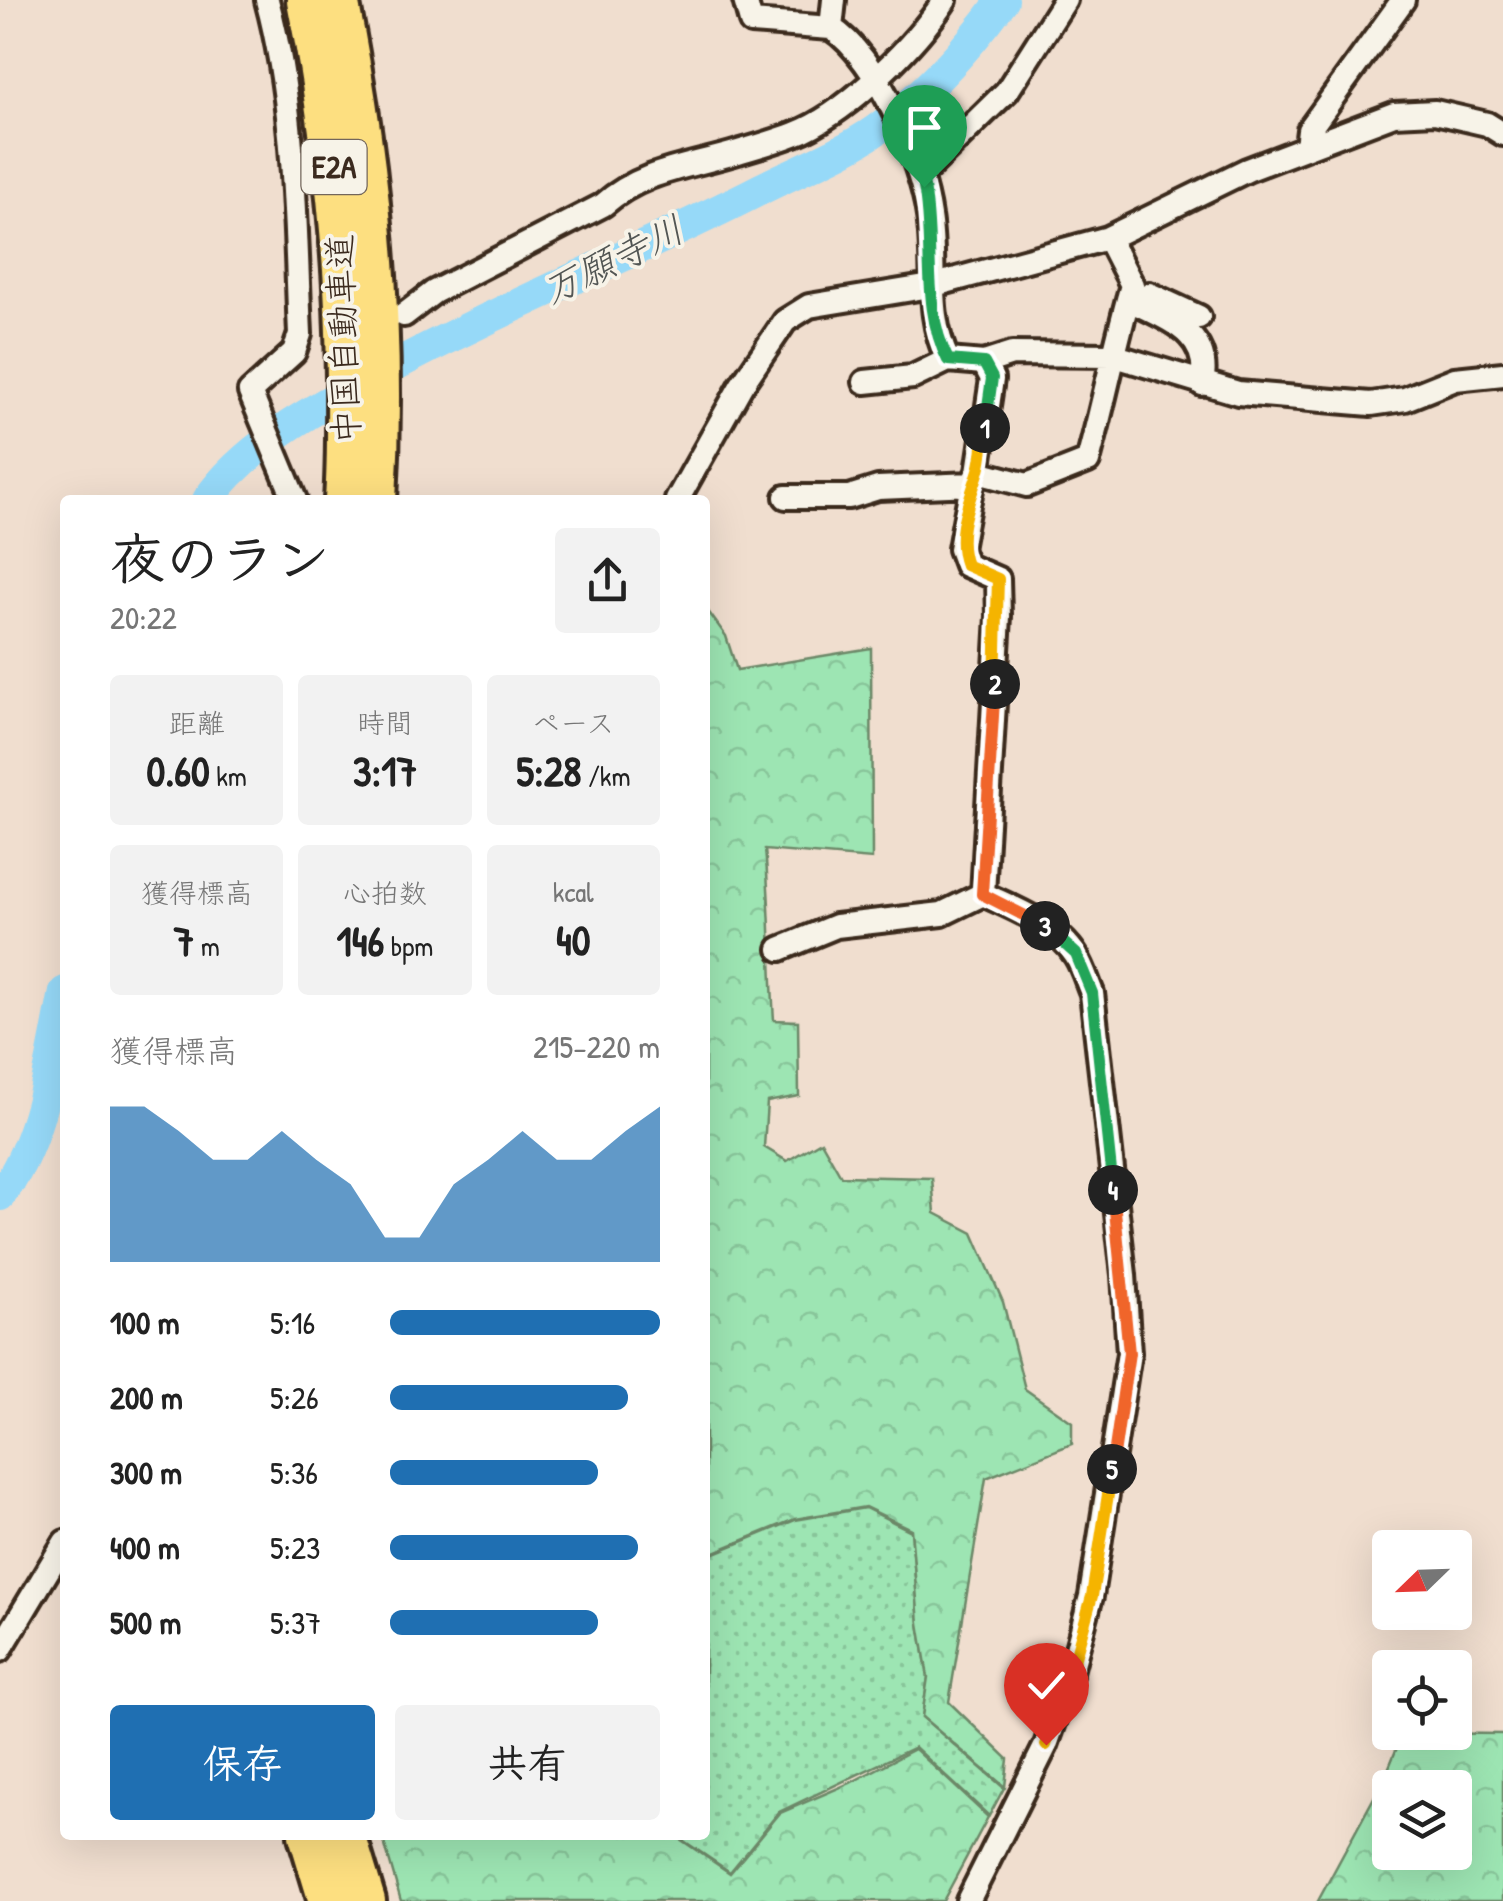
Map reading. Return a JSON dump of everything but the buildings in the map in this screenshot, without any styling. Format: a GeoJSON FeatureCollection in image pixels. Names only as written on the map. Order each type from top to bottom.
{"type":"FeatureCollection","features":[{"type":"Feature","properties":{"kind":"highway","name":"中国自動車道"},"geometry":{"type":"LineString","coordinates":[[304,0],[326,98],[341,230],[376,321]]}},
{"type":"Feature","properties":{"kind":"highway","name":"中国自動車道"},"geometry":{"type":"LineString","coordinates":[[338,0],[356,93],[371,208],[376,321],[357,476]]}},
{"type":"Feature","properties":{"kind":"highway"},"geometry":{"type":"LineString","coordinates":[[311,1840],[329,1901]]}},
{"type":"Feature","properties":{"kind":"highway"},"geometry":{"type":"LineString","coordinates":[[348,1840],[366,1901]]}},
{"type":"Feature","properties":{"kind":"street"},"geometry":{"type":"LineString","coordinates":[[267,0],[277,38],[292,164],[300,334],[294,352],[250,392],[292,495]]}},
{"type":"Feature","properties":{"kind":"street"},"geometry":{"type":"LineString","coordinates":[[745,0],[751,22],[831,28],[879,82],[917,167],[930,219],[931,286],[940,343],[948,360]]}},
{"type":"Feature","properties":{"kind":"street"},"geometry":{"type":"LineString","coordinates":[[831,28],[834,0]]}},
{"type":"Feature","properties":{"kind":"street"},"geometry":{"type":"LineString","coordinates":[[376,321],[603,205],[647,176],[804,130],[879,82],[926,30],[945,0]]}},
{"type":"Feature","properties":{"kind":"street"},"geometry":{"type":"LineString","coordinates":[[917,167],[1007,91],[1064,0]]}},
{"type":"Feature","properties":{"kind":"street"},"geometry":{"type":"LineString","coordinates":[[1306,146],[1309,130],[1403,0]]}},
{"type":"Feature","properties":{"kind":"street"},"geometry":{"type":"LineString","coordinates":[[680,495],[741,386],[785,321],[808,306],[931,286],[1108,238],[1247,170],[1394,114],[1435,112],[1486,124],[1503,134]]}},
{"type":"Feature","properties":{"kind":"street"},"geometry":{"type":"LineString","coordinates":[[1108,238],[1130,292],[1190,332],[1204,362],[1202,384]]}},
{"type":"Feature","properties":{"kind":"street"},"geometry":{"type":"LineString","coordinates":[[1130,292],[1200,317]]}},
{"type":"Feature","properties":{"kind":"street"},"geometry":{"type":"LineString","coordinates":[[786,497],[849,498],[878,488],[975,478],[1027,485],[1088,461],[1130,292]]}},
{"type":"Feature","properties":{"kind":"street"},"geometry":{"type":"LineString","coordinates":[[864,382],[914,377],[948,360],[984,363],[1012,354],[1112,355],[1238,392],[1371,404],[1405,399],[1454,379],[1503,374]]}},
{"type":"Feature","properties":{"kind":"street"},"geometry":{"type":"LineString","coordinates":[[982,894],[998,579],[966,565],[960,549],[992,378],[984,363]]}},
{"type":"Feature","properties":{"kind":"street"},"geometry":{"type":"LineString","coordinates":[[780,948],[836,926],[942,914],[982,894],[1012,906],[1056,935],[1076,954],[1092,993],[1124,1275],[1129,1353],[1092,1596],[1068,1683],[1046,1745],[968,1901]]}},
{"type":"Feature","properties":{"kind":"street"},"geometry":{"type":"LineString","coordinates":[[0,1650],[60,1550]]}},
{"type":"Feature","properties":{"kind":"green space"},"geometry":{"type":"Polygon","coordinates":[[[710,614],[726,636],[737,670],[871,648],[872,859],[765,850],[774,1020],[798,1021],[799,1096],[767,1102],[764,1147],[787,1161],[821,1141],[841,1176],[932,1178],[935,1213],[973,1233],[1003,1302],[1025,1389],[1072,1422],[1072,1444],[986,1478],[949,1702],[1008,1759],[1005,1787],[922,1717],[928,1677],[911,1529],[865,1507],[795,1519],[710,1554],[710,614]]]}},
{"type":"Feature","properties":{"kind":"green space"},"geometry":{"type":"Polygon","coordinates":[[[865,1508],[911,1531],[928,1677],[922,1717],[1004,1788],[989,1816],[915,1747],[779,1812],[730,1872],[682,1840],[710,1840],[710,1555],[795,1520],[865,1508]]]}},
{"type":"Feature","properties":{"kind":"green space"},"geometry":{"type":"Polygon","coordinates":[[[1472,1734],[1503,1734],[1503,1901],[1318,1901],[1372,1801],[1372,1870],[1472,1870],[1472,1770],[1388,1770],[1396,1750],[1472,1750],[1472,1734]]]}},
{"type":"Feature","properties":{"kind":"green space"},"geometry":{"type":"Polygon","coordinates":[[[915,1749],[988,1817],[943,1901],[401,1901],[383,1840],[681,1840],[730,1873],[780,1813],[915,1749]]]}},
{"type":"Feature","properties":{"kind":"waterway","name":"万願寺川"},"geometry":{"type":"LineString","coordinates":[[212,495],[265,443],[361,383],[863,139],[928,87],[1003,0]]}},
{"type":"Feature","properties":{"kind":"waterway","name":"万願寺川"},"geometry":{"type":"LineString","coordinates":[[0,1195],[36,1125],[60,1018]]}},
{"type":"Feature","properties":{"kind":"route"},"geometry":{"type":"LineString","coordinates":[[924,187],[930,219],[930,298],[940,343],[948,360],[984,363],[992,378],[978,472],[972,484],[960,549],[966,565],[998,579],[982,894],[1012,906],[1056,935],[1076,954],[1092,993],[1124,1275],[1129,1353],[1092,1596],[1046,1745]]}}]}
